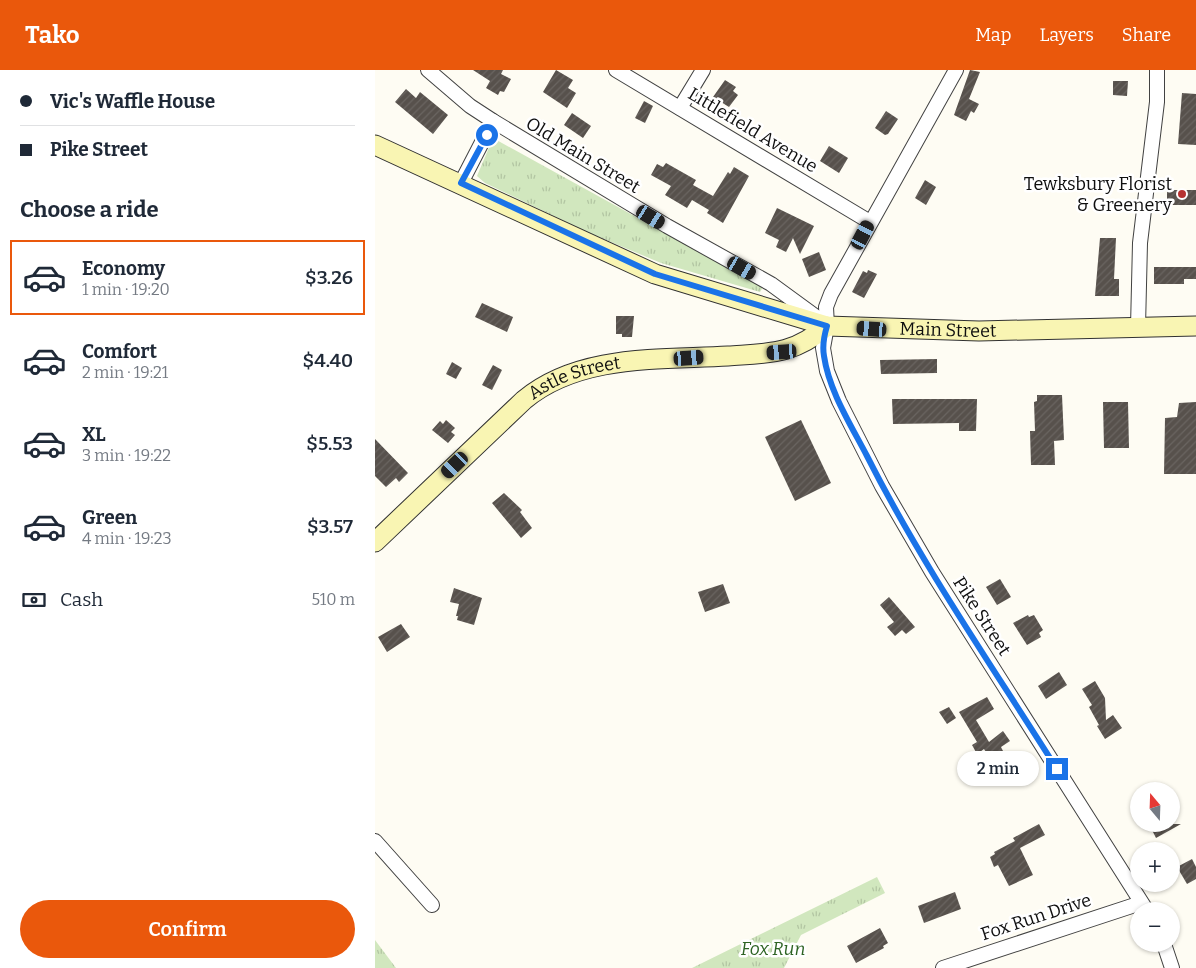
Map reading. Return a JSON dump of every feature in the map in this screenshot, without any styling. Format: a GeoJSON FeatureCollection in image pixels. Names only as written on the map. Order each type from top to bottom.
{"type":"FeatureCollection","features":[{"type":"Feature","properties":{"kind":"main road","name":"Main Street"},"geometry":{"type":"LineString","coordinates":[[375,144],[655,274],[827,326],[872,329],[979,331],[1196,326]]}},
{"type":"Feature","properties":{"kind":"main road","name":"Astle Street"},"geometry":{"type":"LineString","coordinates":[[375,542],[524,400],[557,378],[587,368],[619,364],[782,352],[812,339],[827,326]]}},
{"type":"Feature","properties":{"kind":"street","name":"Littlefield Avenue"},"geometry":{"type":"LineString","coordinates":[[616,70],[870,222]]}},
{"type":"Feature","properties":{"kind":"street"},"geometry":{"type":"LineString","coordinates":[[681,108],[703,70]]}},
{"type":"Feature","properties":{"kind":"street","name":"Pike Street"},"geometry":{"type":"LineString","coordinates":[[956,70],[831,294],[827,307],[827,326],[823,348],[827,371],[845,414],[889,500],[932,572],[1141,902]]}},
{"type":"Feature","properties":{"kind":"street"},"geometry":{"type":"LineString","coordinates":[[1139,327],[1140,243],[1157,102],[1157,70]]}},
{"type":"Feature","properties":{"kind":"street","name":"Old Main Street"},"geometry":{"type":"LineString","coordinates":[[436,73],[470,106],[493,122],[667,226],[771,284],[827,326]]}},
{"type":"Feature","properties":{"kind":"street"},"geometry":{"type":"LineString","coordinates":[[461,183],[493,122]]}},
{"type":"Feature","properties":{"kind":"street"},"geometry":{"type":"LineString","coordinates":[[375,841],[431,905]]}},
{"type":"Feature","properties":{"kind":"street","name":"Fox Run Drive"},"geometry":{"type":"LineString","coordinates":[[943,968],[1130,911]]}},
{"type":"Feature","properties":{"kind":"street"},"geometry":{"type":"LineString","coordinates":[[1167,952],[1173,968]]}},
{"type":"Feature","properties":{"kind":"green space"},"geometry":{"type":"Polygon","coordinates":[[[493,138],[763,287],[760,292],[661,263],[587,232],[485,183],[477,176],[493,138]]]}},
{"type":"Feature","properties":{"kind":"green space","name":"Fox Run"},"geometry":{"type":"Polygon","coordinates":[[[877,877],[885,893],[801,935],[784,968],[692,968],[877,877]]]}},
{"type":"Feature","properties":{"kind":"green space"},"geometry":{"type":"Polygon","coordinates":[[[375,940],[396,968],[375,968],[375,940]]]}},
{"type":"Feature","properties":{"kind":"building"},"geometry":{"type":"Polygon","coordinates":[[[473,70],[503,70],[501,74],[511,79],[504,92],[500,91],[498,95],[486,88],[490,81],[473,70]]]}},
{"type":"Feature","properties":{"kind":"building"},"geometry":{"type":"Polygon","coordinates":[[[556,70],[573,80],[568,88],[576,93],[567,108],[543,92],[556,70]]]}},
{"type":"Feature","properties":{"kind":"building"},"geometry":{"type":"Polygon","coordinates":[[[970,70],[980,72],[969,99],[979,104],[974,113],[971,111],[966,121],[954,115],[970,70]]]}},
{"type":"Feature","properties":{"kind":"building"},"geometry":{"type":"Polygon","coordinates":[[[725,80],[736,87],[733,91],[738,95],[729,107],[713,97],[725,80]]]}},
{"type":"Feature","properties":{"kind":"building"},"geometry":{"type":"Polygon","coordinates":[[[1113,81],[1128,81],[1127,96],[1113,95],[1113,81]]]}},
{"type":"Feature","properties":{"kind":"building"},"geometry":{"type":"Polygon","coordinates":[[[406,89],[416,98],[420,92],[448,115],[433,134],[395,102],[406,89]]]}},
{"type":"Feature","properties":{"kind":"building"},"geometry":{"type":"Polygon","coordinates":[[[1182,93],[1196,94],[1196,145],[1178,144],[1182,93]]]}},
{"type":"Feature","properties":{"kind":"building"},"geometry":{"type":"Polygon","coordinates":[[[644,101],[653,106],[645,123],[635,118],[644,101]]]}},
{"type":"Feature","properties":{"kind":"building"},"geometry":{"type":"Polygon","coordinates":[[[886,111],[898,119],[888,134],[885,135],[875,128],[886,111]]]}},
{"type":"Feature","properties":{"kind":"building"},"geometry":{"type":"Polygon","coordinates":[[[572,113],[591,126],[583,138],[564,125],[572,113]]]}},
{"type":"Feature","properties":{"kind":"building"},"geometry":{"type":"Polygon","coordinates":[[[829,146],[848,158],[839,173],[820,161],[829,146]]]}},
{"type":"Feature","properties":{"kind":"building"},"geometry":{"type":"Polygon","coordinates":[[[666,163],[696,180],[693,185],[713,196],[728,172],[730,174],[734,167],[749,176],[723,223],[707,213],[709,210],[692,200],[687,208],[665,195],[671,186],[651,175],[657,164],[663,167],[666,163]]]}},
{"type":"Feature","properties":{"kind":"building"},"geometry":{"type":"Polygon","coordinates":[[[925,180],[936,187],[926,205],[915,198],[925,180]]]}},
{"type":"Feature","properties":{"kind":"building","name":"Tewksbury Florist & Greenery"},"geometry":{"type":"Polygon","coordinates":[[[1167,190],[1196,190],[1196,205],[1167,205],[1167,190]]]}},
{"type":"Feature","properties":{"kind":"building"},"geometry":{"type":"Polygon","coordinates":[[[777,208],[814,226],[800,254],[793,238],[786,252],[776,247],[779,240],[765,233],[777,208]]]}},
{"type":"Feature","properties":{"kind":"building"},"geometry":{"type":"Polygon","coordinates":[[[1100,238],[1116,238],[1114,279],[1119,279],[1119,296],[1095,296],[1100,238]]]}},
{"type":"Feature","properties":{"kind":"building"},"geometry":{"type":"Polygon","coordinates":[[[819,252],[826,270],[809,277],[802,259],[819,252]]]}},
{"type":"Feature","properties":{"kind":"building"},"geometry":{"type":"Polygon","coordinates":[[[1154,267],[1196,267],[1196,279],[1184,279],[1184,284],[1154,284],[1154,267]]]}},
{"type":"Feature","properties":{"kind":"building"},"geometry":{"type":"Polygon","coordinates":[[[868,270],[877,274],[864,298],[852,292],[863,271],[867,273],[868,270]]]}},
{"type":"Feature","properties":{"kind":"building"},"geometry":{"type":"Polygon","coordinates":[[[482,303],[513,317],[507,332],[475,317],[482,303]]]}},
{"type":"Feature","properties":{"kind":"building"},"geometry":{"type":"Polygon","coordinates":[[[616,316],[634,316],[632,337],[622,337],[622,334],[616,334],[616,316]]]}},
{"type":"Feature","properties":{"kind":"building"},"geometry":{"type":"Polygon","coordinates":[[[937,359],[937,373],[881,374],[880,360],[937,359]]]}},
{"type":"Feature","properties":{"kind":"building"},"geometry":{"type":"Polygon","coordinates":[[[452,362],[462,368],[456,379],[446,374],[452,362]]]}},
{"type":"Feature","properties":{"kind":"building"},"geometry":{"type":"Polygon","coordinates":[[[493,365],[502,370],[492,390],[482,385],[493,365]]]}},
{"type":"Feature","properties":{"kind":"building"},"geometry":{"type":"Polygon","coordinates":[[[1037,395],[1062,395],[1064,440],[1054,441],[1055,465],[1031,465],[1030,431],[1035,431],[1034,402],[1037,401],[1037,395]]]}},
{"type":"Feature","properties":{"kind":"building"},"geometry":{"type":"Polygon","coordinates":[[[892,399],[977,399],[976,431],[959,431],[959,423],[893,424],[892,399]]]}},
{"type":"Feature","properties":{"kind":"building"},"geometry":{"type":"Polygon","coordinates":[[[1103,402],[1128,402],[1129,448],[1104,448],[1103,402]]]}},
{"type":"Feature","properties":{"kind":"building"},"geometry":{"type":"Polygon","coordinates":[[[1196,402],[1196,474],[1164,474],[1165,418],[1177,417],[1179,403],[1196,402]]]}},
{"type":"Feature","properties":{"kind":"building"},"geometry":{"type":"Polygon","coordinates":[[[446,420],[455,428],[451,432],[455,435],[448,443],[432,430],[440,421],[443,424],[446,420]]]}},
{"type":"Feature","properties":{"kind":"building"},"geometry":{"type":"Polygon","coordinates":[[[801,420],[831,483],[795,501],[765,437],[801,420]]]}},
{"type":"Feature","properties":{"kind":"building"},"geometry":{"type":"Polygon","coordinates":[[[375,439],[408,473],[399,482],[396,478],[386,487],[375,476],[375,439]]]}},
{"type":"Feature","properties":{"kind":"building"},"geometry":{"type":"Polygon","coordinates":[[[504,493],[522,510],[520,512],[532,528],[521,538],[492,503],[504,493]]]}},
{"type":"Feature","properties":{"kind":"building"},"geometry":{"type":"Polygon","coordinates":[[[1000,579],[1011,597],[997,605],[986,587],[1000,579]]]}},
{"type":"Feature","properties":{"kind":"building"},"geometry":{"type":"Polygon","coordinates":[[[723,584],[730,603],[705,612],[698,592],[723,584]]]}},
{"type":"Feature","properties":{"kind":"building"},"geometry":{"type":"Polygon","coordinates":[[[454,588],[482,598],[474,625],[457,620],[459,604],[450,602],[454,588]]]}},
{"type":"Feature","properties":{"kind":"building"},"geometry":{"type":"Polygon","coordinates":[[[889,597],[915,627],[906,634],[902,630],[895,636],[887,627],[894,622],[880,605],[889,597]]]}},
{"type":"Feature","properties":{"kind":"building"},"geometry":{"type":"Polygon","coordinates":[[[1028,615],[1029,617],[1034,615],[1043,630],[1039,633],[1041,637],[1027,645],[1013,623],[1028,615]]]}},
{"type":"Feature","properties":{"kind":"building"},"geometry":{"type":"Polygon","coordinates":[[[401,624],[410,637],[387,652],[378,637],[401,624]]]}},
{"type":"Feature","properties":{"kind":"building"},"geometry":{"type":"Polygon","coordinates":[[[1059,672],[1067,685],[1046,699],[1038,686],[1059,672]]]}},
{"type":"Feature","properties":{"kind":"building"},"geometry":{"type":"Polygon","coordinates":[[[1095,681],[1105,698],[1106,720],[1113,715],[1122,728],[1105,739],[1089,707],[1092,705],[1082,689],[1095,681]]]}},
{"type":"Feature","properties":{"kind":"building"},"geometry":{"type":"Polygon","coordinates":[[[987,697],[994,709],[976,720],[989,742],[1003,731],[1010,741],[1001,747],[1008,761],[995,767],[984,749],[977,754],[972,745],[977,742],[959,712],[987,697]]]}},
{"type":"Feature","properties":{"kind":"building"},"geometry":{"type":"Polygon","coordinates":[[[949,707],[956,718],[947,724],[939,712],[949,707]]]}},
{"type":"Feature","properties":{"kind":"building"},"geometry":{"type":"Polygon","coordinates":[[[1039,824],[1045,835],[1020,848],[1033,875],[1009,886],[998,865],[994,867],[990,857],[995,854],[994,852],[1015,841],[1013,838],[1039,824]]]}},
{"type":"Feature","properties":{"kind":"building"},"geometry":{"type":"Polygon","coordinates":[[[1153,832],[1167,832],[1156,838],[1153,832]]]}},
{"type":"Feature","properties":{"kind":"building"},"geometry":{"type":"Polygon","coordinates":[[[1192,859],[1196,867],[1196,879],[1187,884],[1180,872],[1180,865],[1192,859]]]}},
{"type":"Feature","properties":{"kind":"building"},"geometry":{"type":"Polygon","coordinates":[[[955,892],[961,909],[924,923],[918,906],[955,892]]]}},
{"type":"Feature","properties":{"kind":"building"},"geometry":{"type":"Polygon","coordinates":[[[880,928],[888,943],[883,946],[884,948],[856,963],[847,946],[880,928]]]}},
{"type":"Feature","properties":{"kind":"place","name":"Tewksbury Florist & Greenery"},"geometry":{"type":"Point","coordinates":[1182,194]}},
{"type":"Feature","properties":{"kind":"route"},"geometry":{"type":"LineString","coordinates":[[487,135],[461,183],[655,274],[711,292],[783,311],[827,326],[823,337],[827,371],[845,414],[882,486],[932,572],[1057,769]]}}]}
